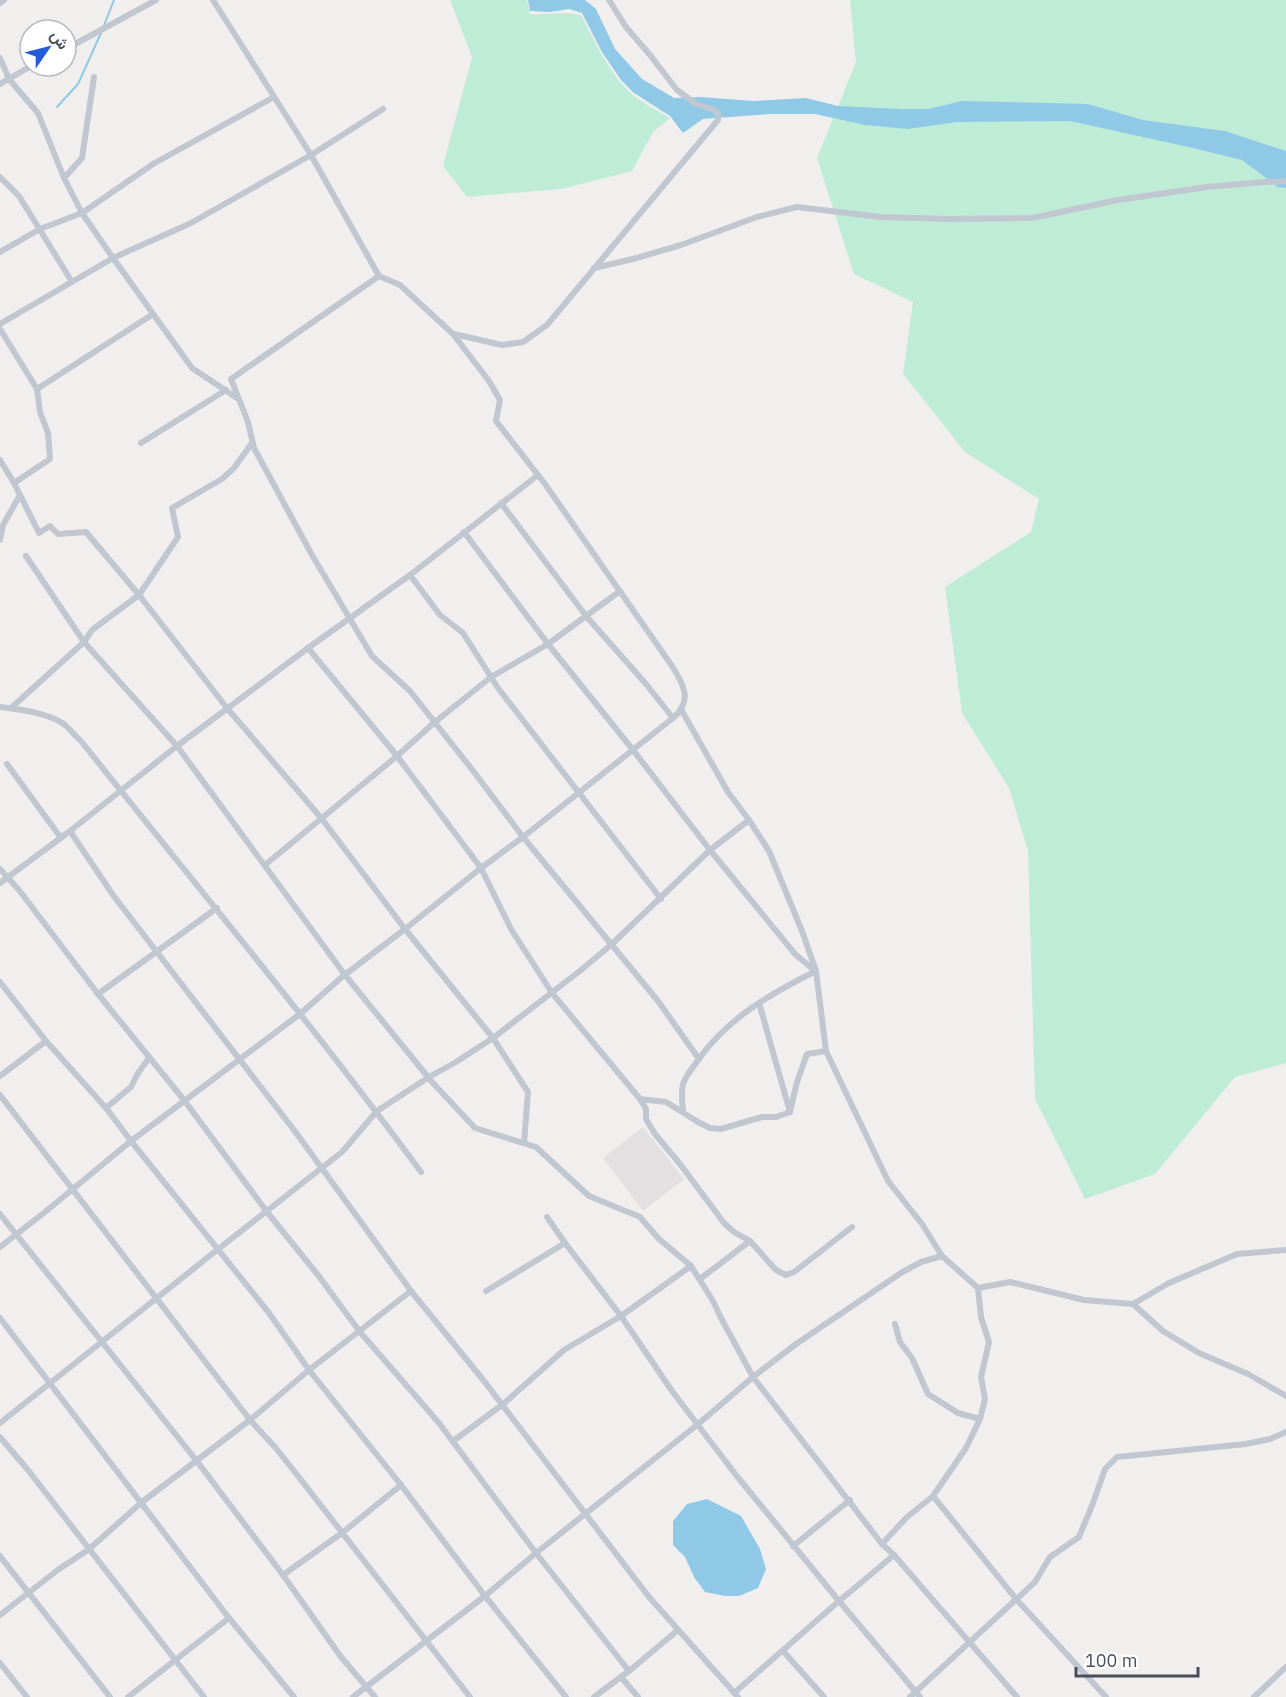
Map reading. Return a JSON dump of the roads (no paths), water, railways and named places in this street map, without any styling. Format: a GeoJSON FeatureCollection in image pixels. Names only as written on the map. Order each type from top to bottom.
{"type":"FeatureCollection","features":[{"type":"Feature","properties":{"kind":"street"},"geometry":{"type":"LineString","coordinates":[[0,3],[4,0]]}},
{"type":"Feature","properties":{"kind":"street"},"geometry":{"type":"LineString","coordinates":[[78,42],[156,0]]}},
{"type":"Feature","properties":{"kind":"street"},"geometry":{"type":"LineString","coordinates":[[213,0],[311,155],[379,276],[400,285],[453,334],[489,381],[500,400],[496,421],[538,475],[681,680],[685,692],[682,711],[728,792],[749,819],[769,851],[816,971],[826,1051],[888,1180],[922,1224],[942,1256],[978,1288],[981,1317],[989,1342],[981,1377],[985,1399],[980,1419],[966,1448],[933,1496],[906,1518],[882,1544]]}},
{"type":"Feature","properties":{"kind":"street"},"geometry":{"type":"LineString","coordinates":[[453,334],[501,345],[523,342],[547,325],[718,120],[715,110],[696,104],[676,90],[626,27],[609,0]]}},
{"type":"Feature","properties":{"kind":"street"},"geometry":{"type":"LineString","coordinates":[[0,58],[9,79],[38,113],[64,178],[82,213],[113,258],[192,368],[238,398]]}},
{"type":"Feature","properties":{"kind":"street"},"geometry":{"type":"LineString","coordinates":[[0,84],[18,74]]}},
{"type":"Feature","properties":{"kind":"street"},"geometry":{"type":"LineString","coordinates":[[64,178],[82,159],[94,77]]}},
{"type":"Feature","properties":{"kind":"street"},"geometry":{"type":"LineString","coordinates":[[0,252],[40,229],[82,213],[153,164],[274,97]]}},
{"type":"Feature","properties":{"kind":"street"},"geometry":{"type":"LineString","coordinates":[[0,324],[113,258],[191,223],[311,155],[383,109]]}},
{"type":"Feature","properties":{"kind":"street"},"geometry":{"type":"LineString","coordinates":[[0,177],[19,196],[72,282]]}},
{"type":"Feature","properties":{"kind":"street"},"geometry":{"type":"LineString","coordinates":[[594,268],[681,245],[758,217],[797,207],[881,217],[1032,218],[1118,200],[1207,187],[1256,182],[1286,182]]}},
{"type":"Feature","properties":{"kind":"street"},"geometry":{"type":"LineString","coordinates":[[379,276],[231,379],[248,423],[252,443],[281,500],[372,656],[410,691],[523,837],[658,1001],[699,1059]]}},
{"type":"Feature","properties":{"kind":"street"},"geometry":{"type":"LineString","coordinates":[[37,389],[153,314]]}},
{"type":"Feature","properties":{"kind":"street"},"geometry":{"type":"LineString","coordinates":[[0,329],[37,389],[40,411],[48,433],[50,459],[14,483]]}},
{"type":"Feature","properties":{"kind":"street"},"geometry":{"type":"LineString","coordinates":[[141,442],[226,390]]}},
{"type":"Feature","properties":{"kind":"street"},"geometry":{"type":"LineString","coordinates":[[11,708],[84,642],[92,630],[139,595],[178,537],[172,508],[222,479],[234,468],[252,443]]}},
{"type":"Feature","properties":{"kind":"street"},"geometry":{"type":"LineString","coordinates":[[0,460],[39,533],[50,526],[58,534],[86,532],[139,595],[227,708],[322,819],[405,929],[493,1038],[528,1092],[524,1143]]}},
{"type":"Feature","properties":{"kind":"street"},"geometry":{"type":"LineString","coordinates":[[0,883],[227,708],[410,575],[538,475]]}},
{"type":"Feature","properties":{"kind":"street"},"geometry":{"type":"LineString","coordinates":[[0,540],[3,525],[20,495]]}},
{"type":"Feature","properties":{"kind":"street"},"geometry":{"type":"LineString","coordinates":[[501,503],[586,616],[673,718]]}},
{"type":"Feature","properties":{"kind":"street"},"geometry":{"type":"LineString","coordinates":[[464,532],[548,644],[710,850],[795,954],[816,971]]}},
{"type":"Feature","properties":{"kind":"street"},"geometry":{"type":"LineString","coordinates":[[26,556],[84,642],[177,746],[345,975],[429,1077],[475,1128],[536,1147],[589,1196],[640,1217],[659,1239],[691,1266],[753,1377],[882,1544],[1017,1697]]}},
{"type":"Feature","properties":{"kind":"street"},"geometry":{"type":"LineString","coordinates":[[410,575],[440,615],[463,633],[491,677],[661,899]]}},
{"type":"Feature","properties":{"kind":"street"},"geometry":{"type":"LineString","coordinates":[[265,865],[491,677],[548,644],[620,591]]}},
{"type":"Feature","properties":{"kind":"street"},"geometry":{"type":"LineString","coordinates":[[308,648],[396,756],[481,868],[512,929],[552,993],[646,1108],[646,1119],[655,1134],[724,1223],[750,1241],[776,1270],[786,1275],[794,1272],[852,1227]]}},
{"type":"Feature","properties":{"kind":"street"},"geometry":{"type":"LineString","coordinates":[[0,707],[41,715],[66,726],[81,741],[217,908],[377,1112],[421,1172]]}},
{"type":"Feature","properties":{"kind":"street"},"geometry":{"type":"LineString","coordinates":[[0,1247],[131,1141],[300,1014],[345,975],[682,711]]}},
{"type":"Feature","properties":{"kind":"street"},"geometry":{"type":"LineString","coordinates":[[7,764],[61,837]]}},
{"type":"Feature","properties":{"kind":"street"},"geometry":{"type":"LineString","coordinates":[[0,1423],[342,1152],[377,1112],[493,1038],[552,993],[611,945],[710,850],[749,819]]}},
{"type":"Feature","properties":{"kind":"street"},"geometry":{"type":"LineString","coordinates":[[70,831],[113,895],[241,1059],[411,1291],[502,1405],[649,1597],[736,1695],[839,1601],[894,1556]]}},
{"type":"Feature","properties":{"kind":"street"},"geometry":{"type":"LineString","coordinates":[[0,869],[19,890],[98,994],[184,1101],[360,1332],[453,1441],[629,1671]]}},
{"type":"Feature","properties":{"kind":"street"},"geometry":{"type":"LineString","coordinates":[[98,994],[217,908]]}},
{"type":"Feature","properties":{"kind":"street"},"geometry":{"type":"LineString","coordinates":[[683,1111],[684,1083],[707,1048],[739,1017],[774,992],[816,971]]}},
{"type":"Feature","properties":{"kind":"street"},"geometry":{"type":"LineString","coordinates":[[0,982],[46,1041],[106,1108],[269,1313],[309,1370],[566,1697]]}},
{"type":"Feature","properties":{"kind":"street"},"geometry":{"type":"LineString","coordinates":[[759,1003],[790,1112]]}},
{"type":"Feature","properties":{"kind":"street"},"geometry":{"type":"LineString","coordinates":[[0,1076],[46,1041]]}},
{"type":"Feature","properties":{"kind":"street"},"geometry":{"type":"LineString","coordinates":[[790,1112],[807,1054],[826,1051]]}},
{"type":"Feature","properties":{"kind":"street"},"geometry":{"type":"LineString","coordinates":[[106,1108],[131,1087],[149,1058]]}},
{"type":"Feature","properties":{"kind":"street"},"geometry":{"type":"LineString","coordinates":[[0,1095],[250,1420],[275,1447],[470,1697]]}},
{"type":"Feature","properties":{"kind":"street"},"geometry":{"type":"LineString","coordinates":[[640,1100],[666,1102],[710,1128],[722,1129],[762,1117],[776,1117],[790,1112]]}},
{"type":"Feature","properties":{"kind":"street"},"geometry":{"type":"LineString","coordinates":[[0,1214],[196,1460],[283,1575],[341,1657],[375,1697]]}},
{"type":"Feature","properties":{"kind":"street"},"geometry":{"type":"LineString","coordinates":[[547,1217],[564,1243],[621,1316],[697,1425],[915,1695],[1035,1582],[1050,1557],[1079,1537],[1105,1469],[1117,1457],[1246,1444],[1270,1439],[1286,1432]]}},
{"type":"Feature","properties":{"kind":"street"},"geometry":{"type":"LineString","coordinates":[[700,1279],[750,1241]]}},
{"type":"Feature","properties":{"kind":"street"},"geometry":{"type":"LineString","coordinates":[[486,1291],[564,1243]]}},
{"type":"Feature","properties":{"kind":"street"},"geometry":{"type":"LineString","coordinates":[[978,1288],[1010,1282],[1084,1300],[1133,1304],[1168,1283],[1237,1254],[1286,1250]]}},
{"type":"Feature","properties":{"kind":"street"},"geometry":{"type":"LineString","coordinates":[[353,1697],[485,1596],[536,1552],[697,1425],[753,1377],[813,1332],[901,1273],[921,1262],[942,1256]]}},
{"type":"Feature","properties":{"kind":"street"},"geometry":{"type":"LineString","coordinates":[[453,1441],[502,1405],[564,1350],[621,1316],[691,1266]]}},
{"type":"Feature","properties":{"kind":"street"},"geometry":{"type":"LineString","coordinates":[[0,1615],[59,1569],[88,1550],[142,1502],[250,1420],[309,1370],[411,1291]]}},
{"type":"Feature","properties":{"kind":"street"},"geometry":{"type":"LineString","coordinates":[[1133,1304],[1163,1331],[1199,1353],[1248,1374],[1286,1396]]}},
{"type":"Feature","properties":{"kind":"street"},"geometry":{"type":"LineString","coordinates":[[0,1318],[229,1618],[294,1697]]}},
{"type":"Feature","properties":{"kind":"street"},"geometry":{"type":"LineString","coordinates":[[895,1324],[900,1342],[912,1358],[928,1394],[958,1413],[980,1419]]}},
{"type":"Feature","properties":{"kind":"street"},"geometry":{"type":"LineString","coordinates":[[0,1437],[204,1697]]}},
{"type":"Feature","properties":{"kind":"street"},"geometry":{"type":"LineString","coordinates":[[283,1575],[342,1533],[401,1485]]}},
{"type":"Feature","properties":{"kind":"street"},"geometry":{"type":"LineString","coordinates":[[933,1496],[1017,1600],[1106,1697]]}},
{"type":"Feature","properties":{"kind":"street"},"geometry":{"type":"LineString","coordinates":[[793,1546],[850,1500]]}},
{"type":"Feature","properties":{"kind":"street"},"geometry":{"type":"LineString","coordinates":[[0,1556],[110,1697]]}},
{"type":"Feature","properties":{"kind":"street"},"geometry":{"type":"LineString","coordinates":[[128,1697],[229,1618]]}},
{"type":"Feature","properties":{"kind":"street"},"geometry":{"type":"LineString","coordinates":[[594,1697],[678,1630]]}},
{"type":"Feature","properties":{"kind":"street"},"geometry":{"type":"LineString","coordinates":[[783,1651],[824,1697]]}},
{"type":"Feature","properties":{"kind":"street"},"geometry":{"type":"LineString","coordinates":[[0,1663],[27,1697]]}},
{"type":"Feature","properties":{"kind":"street"},"geometry":{"type":"LineString","coordinates":[[1254,1697],[1283,1669],[1286,1677]]}},
{"type":"Feature","properties":{"kind":"street"},"geometry":{"type":"LineString","coordinates":[[621,1677],[638,1697]]}},
{"type":"Feature","properties":{"kind":"water"},"geometry":{"type":"Polygon","coordinates":[[[528,0],[585,0],[596,9],[615,49],[642,79],[674,98],[701,97],[754,101],[806,98],[838,106],[901,109],[928,109],[962,101],[1088,104],[1143,120],[1225,131],[1286,151],[1286,188],[1278,187],[1242,160],[1070,121],[957,122],[908,129],[865,125],[815,114],[769,114],[703,119],[683,133],[670,116],[634,93],[621,80],[602,52],[582,13],[569,9],[550,12],[530,11],[528,0]]]}},
{"type":"Feature","properties":{"kind":"water"},"geometry":{"type":"Polygon","coordinates":[[[707,1499],[741,1516],[760,1549],[766,1569],[758,1588],[739,1596],[705,1592],[694,1577],[685,1557],[673,1545],[673,1521],[687,1504],[707,1499]]]}},
{"type":"Feature","properties":{"kind":"waterway"},"geometry":{"type":"LineString","coordinates":[[103,28],[114,0]]}},
{"type":"Feature","properties":{"kind":"waterway"},"geometry":{"type":"LineString","coordinates":[[57,107],[78,84],[101,33]]}}]}
